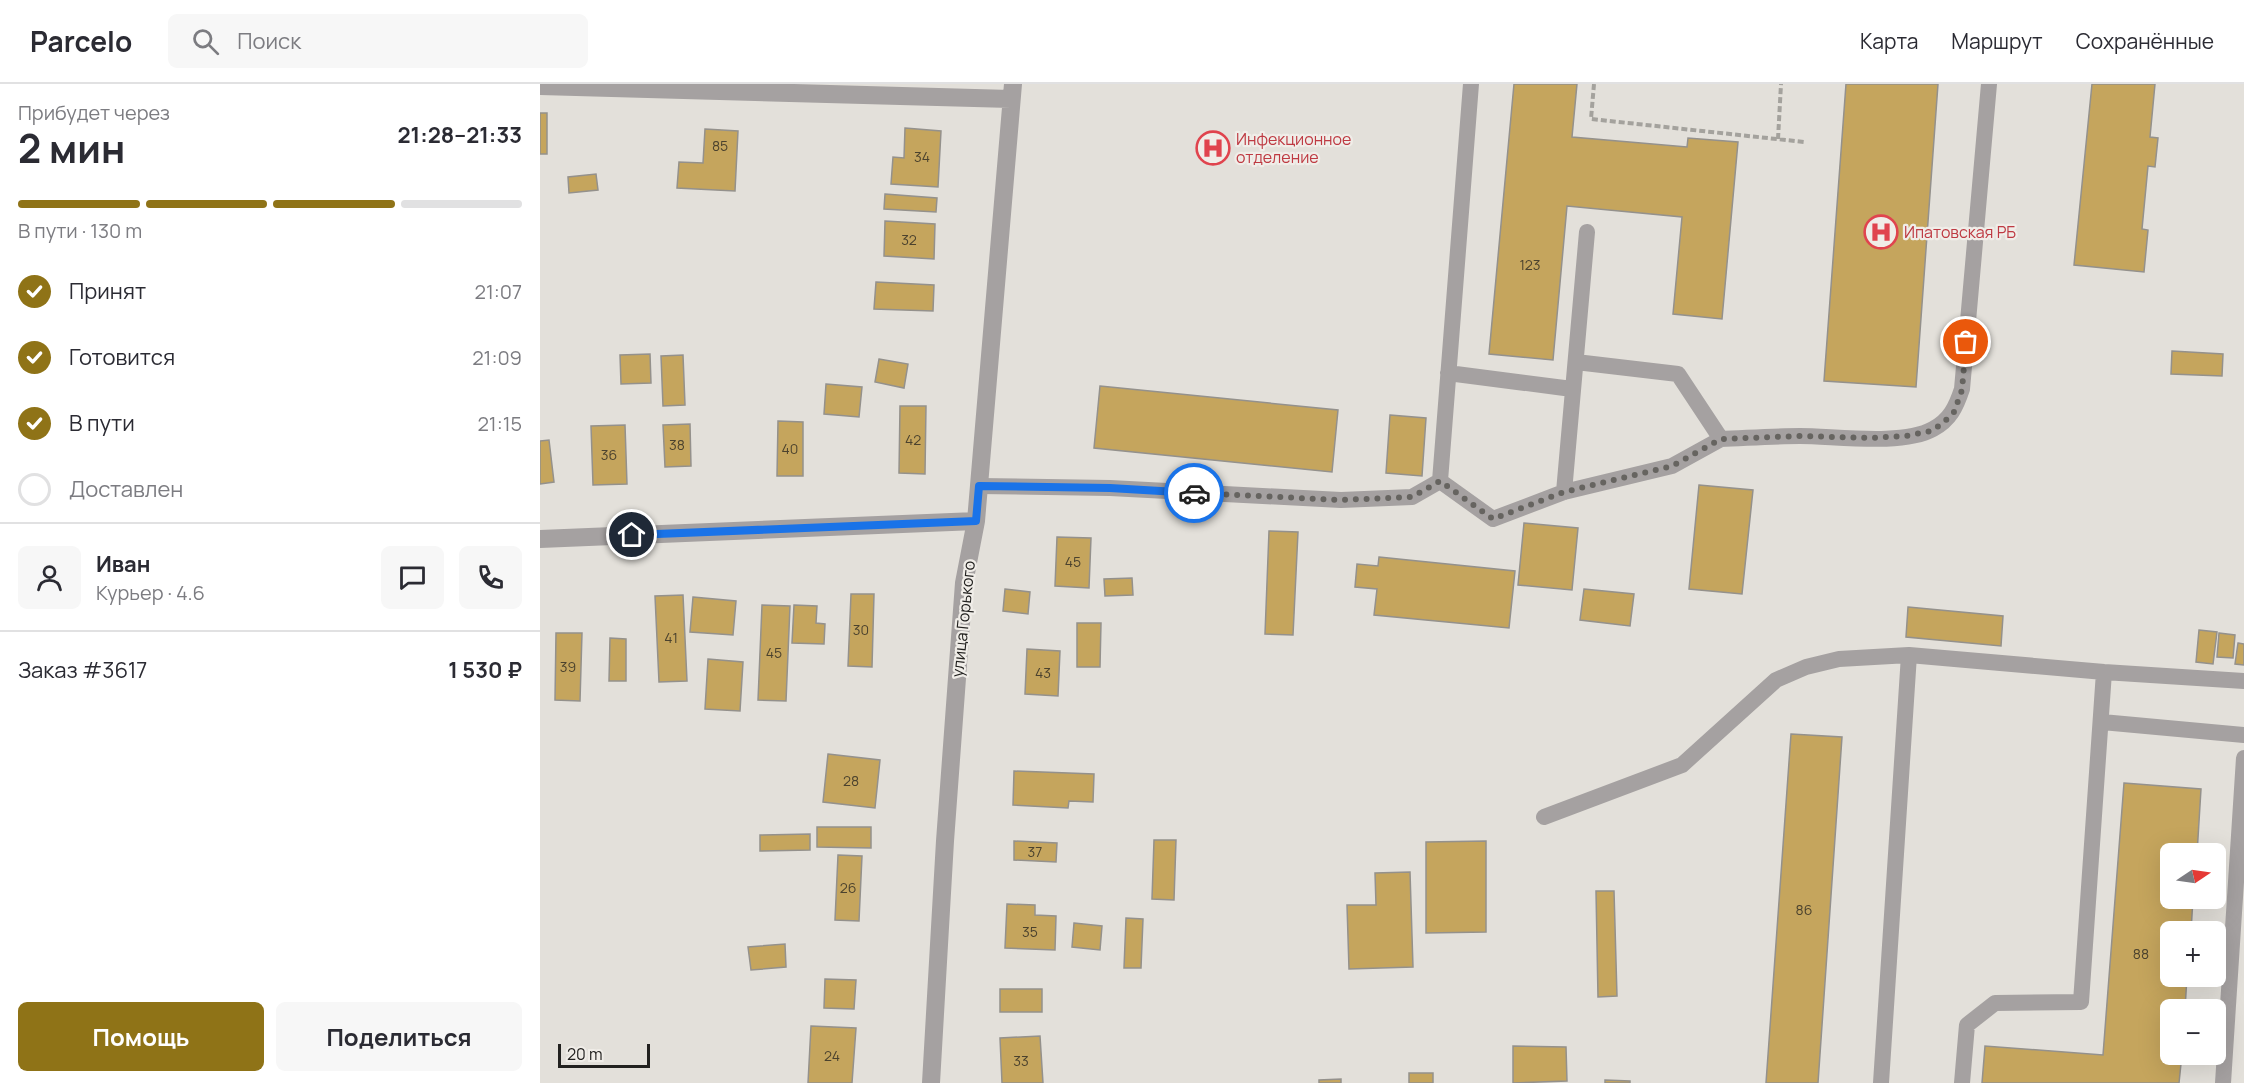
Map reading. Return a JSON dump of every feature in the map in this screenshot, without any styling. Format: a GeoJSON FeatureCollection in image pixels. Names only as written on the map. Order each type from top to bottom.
{"type":"FeatureCollection","features":[{"type":"Feature","properties":{"kind":"street"},"geometry":{"type":"LineString","coordinates":[[540,86],[1012,91]]}},
{"type":"Feature","properties":{"kind":"street","name":"улица Горького"},"geometry":{"type":"LineString","coordinates":[[931,1083],[945,841],[964,583],[976,521],[1012,91]]}},
{"type":"Feature","properties":{"kind":"street"},"geometry":{"type":"LineString","coordinates":[[540,539],[976,521]]}},
{"type":"Feature","properties":{"kind":"lane"},"geometry":{"type":"LineString","coordinates":[[1440,481],[1471,84]]}},
{"type":"Feature","properties":{"kind":"lane"},"geometry":{"type":"LineString","coordinates":[[1440,481],[1493,519],[1564,492],[1672,466],[1721,439],[1906,436],[1931,431],[1943,423],[1954,412],[1962,390],[1989,84]]}},
{"type":"Feature","properties":{"kind":"lane"},"geometry":{"type":"LineString","coordinates":[[1564,492],[1587,232]]}},
{"type":"Feature","properties":{"kind":"lane"},"geometry":{"type":"LineString","coordinates":[[1576,362],[1678,374],[1721,439]]}},
{"type":"Feature","properties":{"kind":"lane"},"geometry":{"type":"LineString","coordinates":[[1448,373],[1572,389]]}},
{"type":"Feature","properties":{"kind":"lane"},"geometry":{"type":"LineString","coordinates":[[979,486],[1110,488],[1341,500],[1412,497],[1440,481]]}},
{"type":"Feature","properties":{"kind":"lane"},"geometry":{"type":"LineString","coordinates":[[1881,1083],[1909,655]]}},
{"type":"Feature","properties":{"kind":"lane"},"geometry":{"type":"LineString","coordinates":[[1545,817],[1682,765],[1776,680],[1806,667],[1839,660],[1909,655],[2104,672],[2244,681]]}},
{"type":"Feature","properties":{"kind":"lane"},"geometry":{"type":"LineString","coordinates":[[1962,1083],[1967,1025],[1995,1003],[2081,1002],[2104,672]]}},
{"type":"Feature","properties":{"kind":"lane"},"geometry":{"type":"LineString","coordinates":[[2102,722],[2244,735]]}},
{"type":"Feature","properties":{"kind":"lane"},"geometry":{"type":"LineString","coordinates":[[2223,1083],[2244,758]]}},
{"type":"Feature","properties":{"kind":"path"},"geometry":{"type":"LineString","coordinates":[[1594,84],[1591,119],[1804,142]]}},
{"type":"Feature","properties":{"kind":"path"},"geometry":{"type":"LineString","coordinates":[[1778,139],[1780,84]]}},
{"type":"Feature","properties":{"kind":"building"},"geometry":{"type":"Polygon","coordinates":[[[1514,84],[1577,84],[1572,137],[1687,147],[1688,138],[1738,142],[1722,319],[1673,314],[1682,217],[1567,206],[1553,360],[1489,354],[1514,84]]]}},
{"type":"Feature","properties":{"kind":"building","name":"Ипатовская РБ"},"geometry":{"type":"Polygon","coordinates":[[[1846,84],[1938,84],[1916,387],[1824,381],[1846,84]]]}},
{"type":"Feature","properties":{"kind":"building"},"geometry":{"type":"Polygon","coordinates":[[[2092,84],[2155,84],[2150,137],[2158,138],[2155,167],[2148,166],[2142,229],[2148,230],[2144,272],[2074,265],[2092,84]]]}},
{"type":"Feature","properties":{"kind":"building"},"geometry":{"type":"Polygon","coordinates":[[[540,113],[547,113],[547,154],[540,154],[540,113]]]}},
{"type":"Feature","properties":{"kind":"building"},"geometry":{"type":"Polygon","coordinates":[[[905,128],[941,131],[938,187],[891,184],[893,157],[904,158],[905,128]]]}},
{"type":"Feature","properties":{"kind":"building"},"geometry":{"type":"Polygon","coordinates":[[[705,129],[738,131],[735,191],[677,188],[679,162],[703,163],[705,129]]]}},
{"type":"Feature","properties":{"kind":"building"},"geometry":{"type":"Polygon","coordinates":[[[596,174],[598,190],[569,193],[568,177],[596,174]]]}},
{"type":"Feature","properties":{"kind":"building"},"geometry":{"type":"Polygon","coordinates":[[[885,194],[937,198],[936,212],[884,209],[885,194]]]}},
{"type":"Feature","properties":{"kind":"building"},"geometry":{"type":"Polygon","coordinates":[[[885,221],[935,224],[934,259],[884,256],[885,221]]]}},
{"type":"Feature","properties":{"kind":"building"},"geometry":{"type":"Polygon","coordinates":[[[876,282],[934,285],[933,311],[874,309],[876,282]]]}},
{"type":"Feature","properties":{"kind":"building"},"geometry":{"type":"Polygon","coordinates":[[[2172,351],[2223,354],[2222,376],[2171,374],[2172,351]]]}},
{"type":"Feature","properties":{"kind":"building"},"geometry":{"type":"Polygon","coordinates":[[[650,354],[651,383],[621,384],[620,355],[650,354]]]}},
{"type":"Feature","properties":{"kind":"building"},"geometry":{"type":"Polygon","coordinates":[[[683,355],[685,405],[663,406],[661,356],[683,355]]]}},
{"type":"Feature","properties":{"kind":"building"},"geometry":{"type":"Polygon","coordinates":[[[879,359],[908,364],[904,388],[875,382],[879,359]]]}},
{"type":"Feature","properties":{"kind":"building"},"geometry":{"type":"Polygon","coordinates":[[[826,384],[862,387],[859,417],[824,414],[826,384]]]}},
{"type":"Feature","properties":{"kind":"building"},"geometry":{"type":"Polygon","coordinates":[[[1100,386],[1338,410],[1332,472],[1094,448],[1100,386]]]}},
{"type":"Feature","properties":{"kind":"building"},"geometry":{"type":"Polygon","coordinates":[[[900,406],[926,406],[925,474],[899,473],[900,406]]]}},
{"type":"Feature","properties":{"kind":"building"},"geometry":{"type":"Polygon","coordinates":[[[1390,415],[1426,418],[1422,476],[1386,473],[1390,415]]]}},
{"type":"Feature","properties":{"kind":"building"},"geometry":{"type":"Polygon","coordinates":[[[778,421],[803,422],[803,476],[777,476],[778,421]]]}},
{"type":"Feature","properties":{"kind":"building"},"geometry":{"type":"Polygon","coordinates":[[[690,424],[691,466],[665,467],[663,425],[690,424]]]}},
{"type":"Feature","properties":{"kind":"building"},"geometry":{"type":"Polygon","coordinates":[[[625,425],[627,484],[593,485],[591,426],[625,425]]]}},
{"type":"Feature","properties":{"kind":"building"},"geometry":{"type":"Polygon","coordinates":[[[549,440],[554,482],[540,484],[540,441],[549,440]]]}},
{"type":"Feature","properties":{"kind":"building"},"geometry":{"type":"Polygon","coordinates":[[[1699,485],[1753,490],[1742,594],[1689,589],[1699,485]]]}},
{"type":"Feature","properties":{"kind":"building"},"geometry":{"type":"Polygon","coordinates":[[[1524,523],[1578,528],[1572,590],[1518,585],[1524,523]]]}},
{"type":"Feature","properties":{"kind":"building"},"geometry":{"type":"Polygon","coordinates":[[[1269,531],[1298,532],[1293,635],[1265,634],[1269,531]]]}},
{"type":"Feature","properties":{"kind":"building"},"geometry":{"type":"Polygon","coordinates":[[[1057,537],[1091,538],[1089,588],[1055,586],[1057,537]]]}},
{"type":"Feature","properties":{"kind":"building"},"geometry":{"type":"Polygon","coordinates":[[[1379,557],[1515,571],[1509,628],[1374,615],[1377,589],[1355,587],[1357,564],[1378,566],[1379,557]]]}},
{"type":"Feature","properties":{"kind":"building"},"geometry":{"type":"Polygon","coordinates":[[[1132,578],[1133,595],[1105,596],[1104,579],[1132,578]]]}},
{"type":"Feature","properties":{"kind":"building"},"geometry":{"type":"Polygon","coordinates":[[[1005,589],[1030,592],[1028,614],[1003,611],[1005,589]]]}},
{"type":"Feature","properties":{"kind":"building"},"geometry":{"type":"Polygon","coordinates":[[[1584,589],[1634,594],[1630,626],[1580,620],[1584,589]]]}},
{"type":"Feature","properties":{"kind":"building"},"geometry":{"type":"Polygon","coordinates":[[[851,594],[874,594],[872,667],[848,666],[851,594]]]}},
{"type":"Feature","properties":{"kind":"building"},"geometry":{"type":"Polygon","coordinates":[[[683,595],[687,681],[659,682],[655,596],[683,595]]]}},
{"type":"Feature","properties":{"kind":"building"},"geometry":{"type":"Polygon","coordinates":[[[693,597],[736,601],[733,635],[690,632],[693,597]]]}},
{"type":"Feature","properties":{"kind":"building"},"geometry":{"type":"Polygon","coordinates":[[[762,605],[790,606],[786,701],[758,700],[762,605]]]}},
{"type":"Feature","properties":{"kind":"building"},"geometry":{"type":"Polygon","coordinates":[[[794,605],[817,606],[816,623],[825,624],[824,644],[792,643],[794,605]]]}},
{"type":"Feature","properties":{"kind":"building"},"geometry":{"type":"Polygon","coordinates":[[[1908,607],[2003,616],[2001,646],[1906,637],[1908,607]]]}},
{"type":"Feature","properties":{"kind":"building"},"geometry":{"type":"Polygon","coordinates":[[[1077,623],[1101,623],[1100,667],[1077,667],[1077,623]]]}},
{"type":"Feature","properties":{"kind":"building"},"geometry":{"type":"Polygon","coordinates":[[[2199,630],[2217,632],[2213,664],[2196,662],[2199,630]]]}},
{"type":"Feature","properties":{"kind":"building"},"geometry":{"type":"Polygon","coordinates":[[[556,633],[582,633],[580,701],[555,700],[556,633]]]}},
{"type":"Feature","properties":{"kind":"building"},"geometry":{"type":"Polygon","coordinates":[[[2219,633],[2235,635],[2233,658],[2217,657],[2219,633]]]}},
{"type":"Feature","properties":{"kind":"building"},"geometry":{"type":"Polygon","coordinates":[[[610,638],[626,639],[626,681],[609,681],[610,638]]]}},
{"type":"Feature","properties":{"kind":"building"},"geometry":{"type":"Polygon","coordinates":[[[2238,643],[2244,644],[2244,665],[2235,664],[2238,643]]]}},
{"type":"Feature","properties":{"kind":"building"},"geometry":{"type":"Polygon","coordinates":[[[1027,649],[1060,651],[1058,696],[1025,694],[1027,649]]]}},
{"type":"Feature","properties":{"kind":"building"},"geometry":{"type":"Polygon","coordinates":[[[708,659],[743,662],[740,711],[705,709],[708,659]]]}},
{"type":"Feature","properties":{"kind":"building"},"geometry":{"type":"Polygon","coordinates":[[[1791,734],[1842,737],[1818,1083],[1766,1083],[1791,734]]]}},
{"type":"Feature","properties":{"kind":"building"},"geometry":{"type":"Polygon","coordinates":[[[828,754],[880,760],[875,808],[823,802],[828,754]]]}},
{"type":"Feature","properties":{"kind":"building"},"geometry":{"type":"Polygon","coordinates":[[[1014,771],[1094,774],[1093,802],[1069,801],[1068,808],[1013,805],[1014,771]]]}},
{"type":"Feature","properties":{"kind":"building"},"geometry":{"type":"Polygon","coordinates":[[[2124,783],[2201,789],[2198,843],[2160,843],[2160,909],[2192,909],[2192,921],[2160,921],[2160,987],[2186,987],[2186,999],[2160,999],[2160,1065],[2181,1065],[2179,1083],[1982,1083],[1985,1046],[2103,1055],[2124,783]]]}},
{"type":"Feature","properties":{"kind":"building"},"geometry":{"type":"Polygon","coordinates":[[[817,827],[871,827],[871,848],[817,847],[817,827]]]}},
{"type":"Feature","properties":{"kind":"building"},"geometry":{"type":"Polygon","coordinates":[[[810,834],[810,850],[760,851],[760,835],[810,834]]]}},
{"type":"Feature","properties":{"kind":"building"},"geometry":{"type":"Polygon","coordinates":[[[1154,840],[1176,840],[1174,900],[1152,899],[1154,840]]]}},
{"type":"Feature","properties":{"kind":"building"},"geometry":{"type":"Polygon","coordinates":[[[1014,841],[1057,843],[1056,862],[1014,860],[1014,841]]]}},
{"type":"Feature","properties":{"kind":"building"},"geometry":{"type":"Polygon","coordinates":[[[1486,841],[1486,932],[1426,933],[1426,842],[1486,841]]]}},
{"type":"Feature","properties":{"kind":"building"},"geometry":{"type":"Polygon","coordinates":[[[838,855],[862,856],[859,921],[835,920],[838,855]]]}},
{"type":"Feature","properties":{"kind":"building"},"geometry":{"type":"Polygon","coordinates":[[[1410,872],[1413,967],[1349,969],[1347,905],[1376,905],[1375,873],[1410,872]]]}},
{"type":"Feature","properties":{"kind":"building"},"geometry":{"type":"Polygon","coordinates":[[[1596,891],[1614,891],[1617,996],[1598,997],[1596,891]]]}},
{"type":"Feature","properties":{"kind":"building"},"geometry":{"type":"Polygon","coordinates":[[[1007,904],[1035,905],[1035,915],[1056,916],[1055,950],[1005,948],[1007,904]]]}},
{"type":"Feature","properties":{"kind":"building"},"geometry":{"type":"Polygon","coordinates":[[[1126,918],[1143,919],[1141,968],[1124,968],[1126,918]]]}},
{"type":"Feature","properties":{"kind":"building"},"geometry":{"type":"Polygon","coordinates":[[[1074,923],[1102,926],[1100,950],[1072,947],[1074,923]]]}},
{"type":"Feature","properties":{"kind":"building"},"geometry":{"type":"Polygon","coordinates":[[[785,944],[786,967],[751,970],[748,947],[785,944]]]}},
{"type":"Feature","properties":{"kind":"building"},"geometry":{"type":"Polygon","coordinates":[[[825,979],[856,980],[854,1009],[824,1008],[825,979]]]}},
{"type":"Feature","properties":{"kind":"building"},"geometry":{"type":"Polygon","coordinates":[[[1000,989],[1042,989],[1042,1012],[1000,1012],[1000,989]]]}},
{"type":"Feature","properties":{"kind":"building"},"geometry":{"type":"Polygon","coordinates":[[[811,1026],[856,1028],[852,1083],[808,1083],[811,1026]]]}},
{"type":"Feature","properties":{"kind":"building"},"geometry":{"type":"Polygon","coordinates":[[[1040,1036],[1043,1083],[1002,1083],[1000,1038],[1040,1036]]]}},
{"type":"Feature","properties":{"kind":"building"},"geometry":{"type":"Polygon","coordinates":[[[1513,1046],[1566,1047],[1567,1081],[1513,1083],[1513,1046]]]}},
{"type":"Feature","properties":{"kind":"building"},"geometry":{"type":"Polygon","coordinates":[[[1409,1073],[1433,1073],[1433,1083],[1409,1083],[1409,1073]]]}},
{"type":"Feature","properties":{"kind":"building"},"geometry":{"type":"Polygon","coordinates":[[[1341,1079],[1341,1083],[1319,1083],[1319,1080],[1341,1079]]]}},
{"type":"Feature","properties":{"kind":"building"},"geometry":{"type":"Polygon","coordinates":[[[1605,1080],[1630,1081],[1630,1083],[1605,1083],[1605,1080]]]}},
{"type":"Feature","properties":{"kind":"way so far"},"geometry":{"type":"LineString","coordinates":[[1194,493],[1341,500],[1412,497],[1440,481],[1493,519],[1564,492],[1672,466],[1721,439],[1800,436],[1870,438],[1906,436],[1931,431],[1954,412],[1962,390],[1966,342]]}},
{"type":"Feature","properties":{"kind":"place","name":"Инфекционное отделение"},"geometry":{"type":"Point","coordinates":[1213,148]}},
{"type":"Feature","properties":{"kind":"place","name":"Ипатовская РБ"},"geometry":{"type":"Point","coordinates":[1881,232]}},
{"type":"Feature","properties":{"kind":"route"},"geometry":{"type":"LineString","coordinates":[[632,535],[976,521],[979,486],[1110,488],[1194,493]]}}]}
